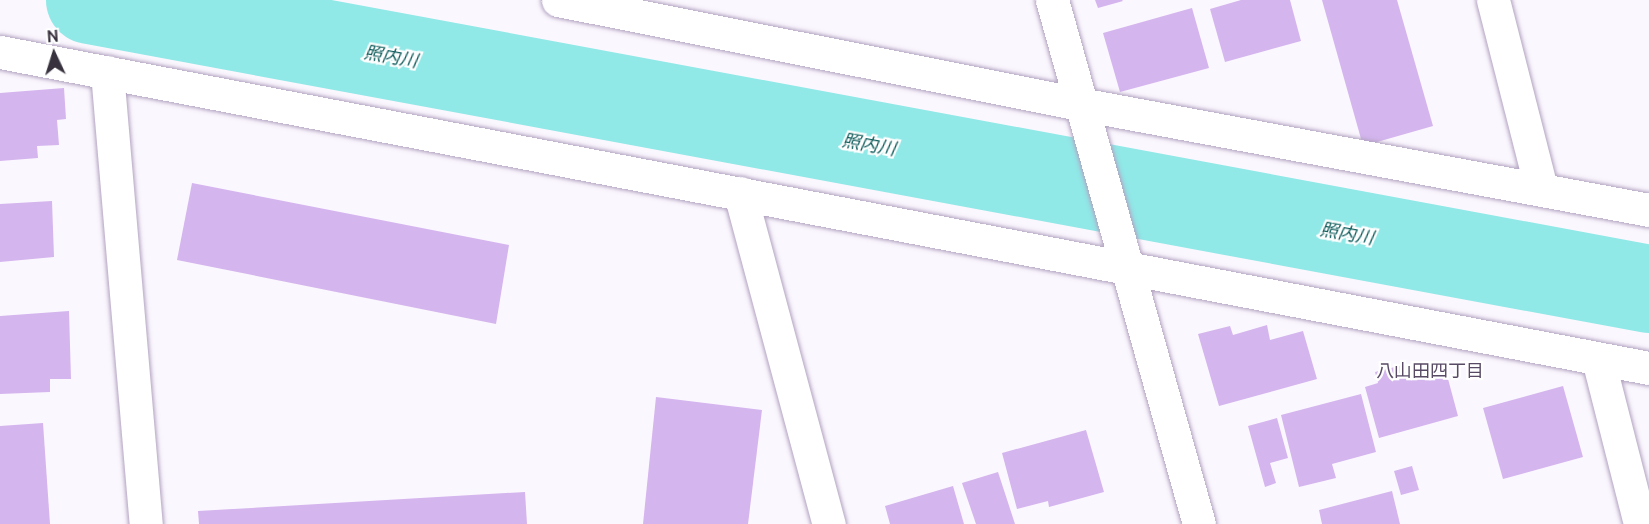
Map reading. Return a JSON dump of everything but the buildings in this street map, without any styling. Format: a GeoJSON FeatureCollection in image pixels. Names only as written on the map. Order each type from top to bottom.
{"type":"FeatureCollection","features":[{"type":"Feature","properties":{"kind":"street"},"geometry":{"type":"LineString","coordinates":[[558,0],[1080,104],[1649,210]]}},
{"type":"Feature","properties":{"kind":"street"},"geometry":{"type":"LineString","coordinates":[[1052,0],[1199,524]]}},
{"type":"Feature","properties":{"kind":"street"},"geometry":{"type":"LineString","coordinates":[[1493,0],[1541,189]]}},
{"type":"Feature","properties":{"kind":"street"},"geometry":{"type":"LineString","coordinates":[[0,52],[1649,368]]}},
{"type":"Feature","properties":{"kind":"street"},"geometry":{"type":"LineString","coordinates":[[107,72],[146,524]]}},
{"type":"Feature","properties":{"kind":"street"},"geometry":{"type":"LineString","coordinates":[[740,193],[829,524]]}},
{"type":"Feature","properties":{"kind":"street"},"geometry":{"type":"LineString","coordinates":[[1598,358],[1640,524]]}},
{"type":"Feature","properties":{"kind":"waterway","name":"照内川"},"geometry":{"type":"LineString","coordinates":[[90,0],[1649,289]]}},
{"type":"Feature","properties":{"kind":"district","name":"八山田四丁目"},"geometry":{"type":"Point","coordinates":[1430,370]}}]}
